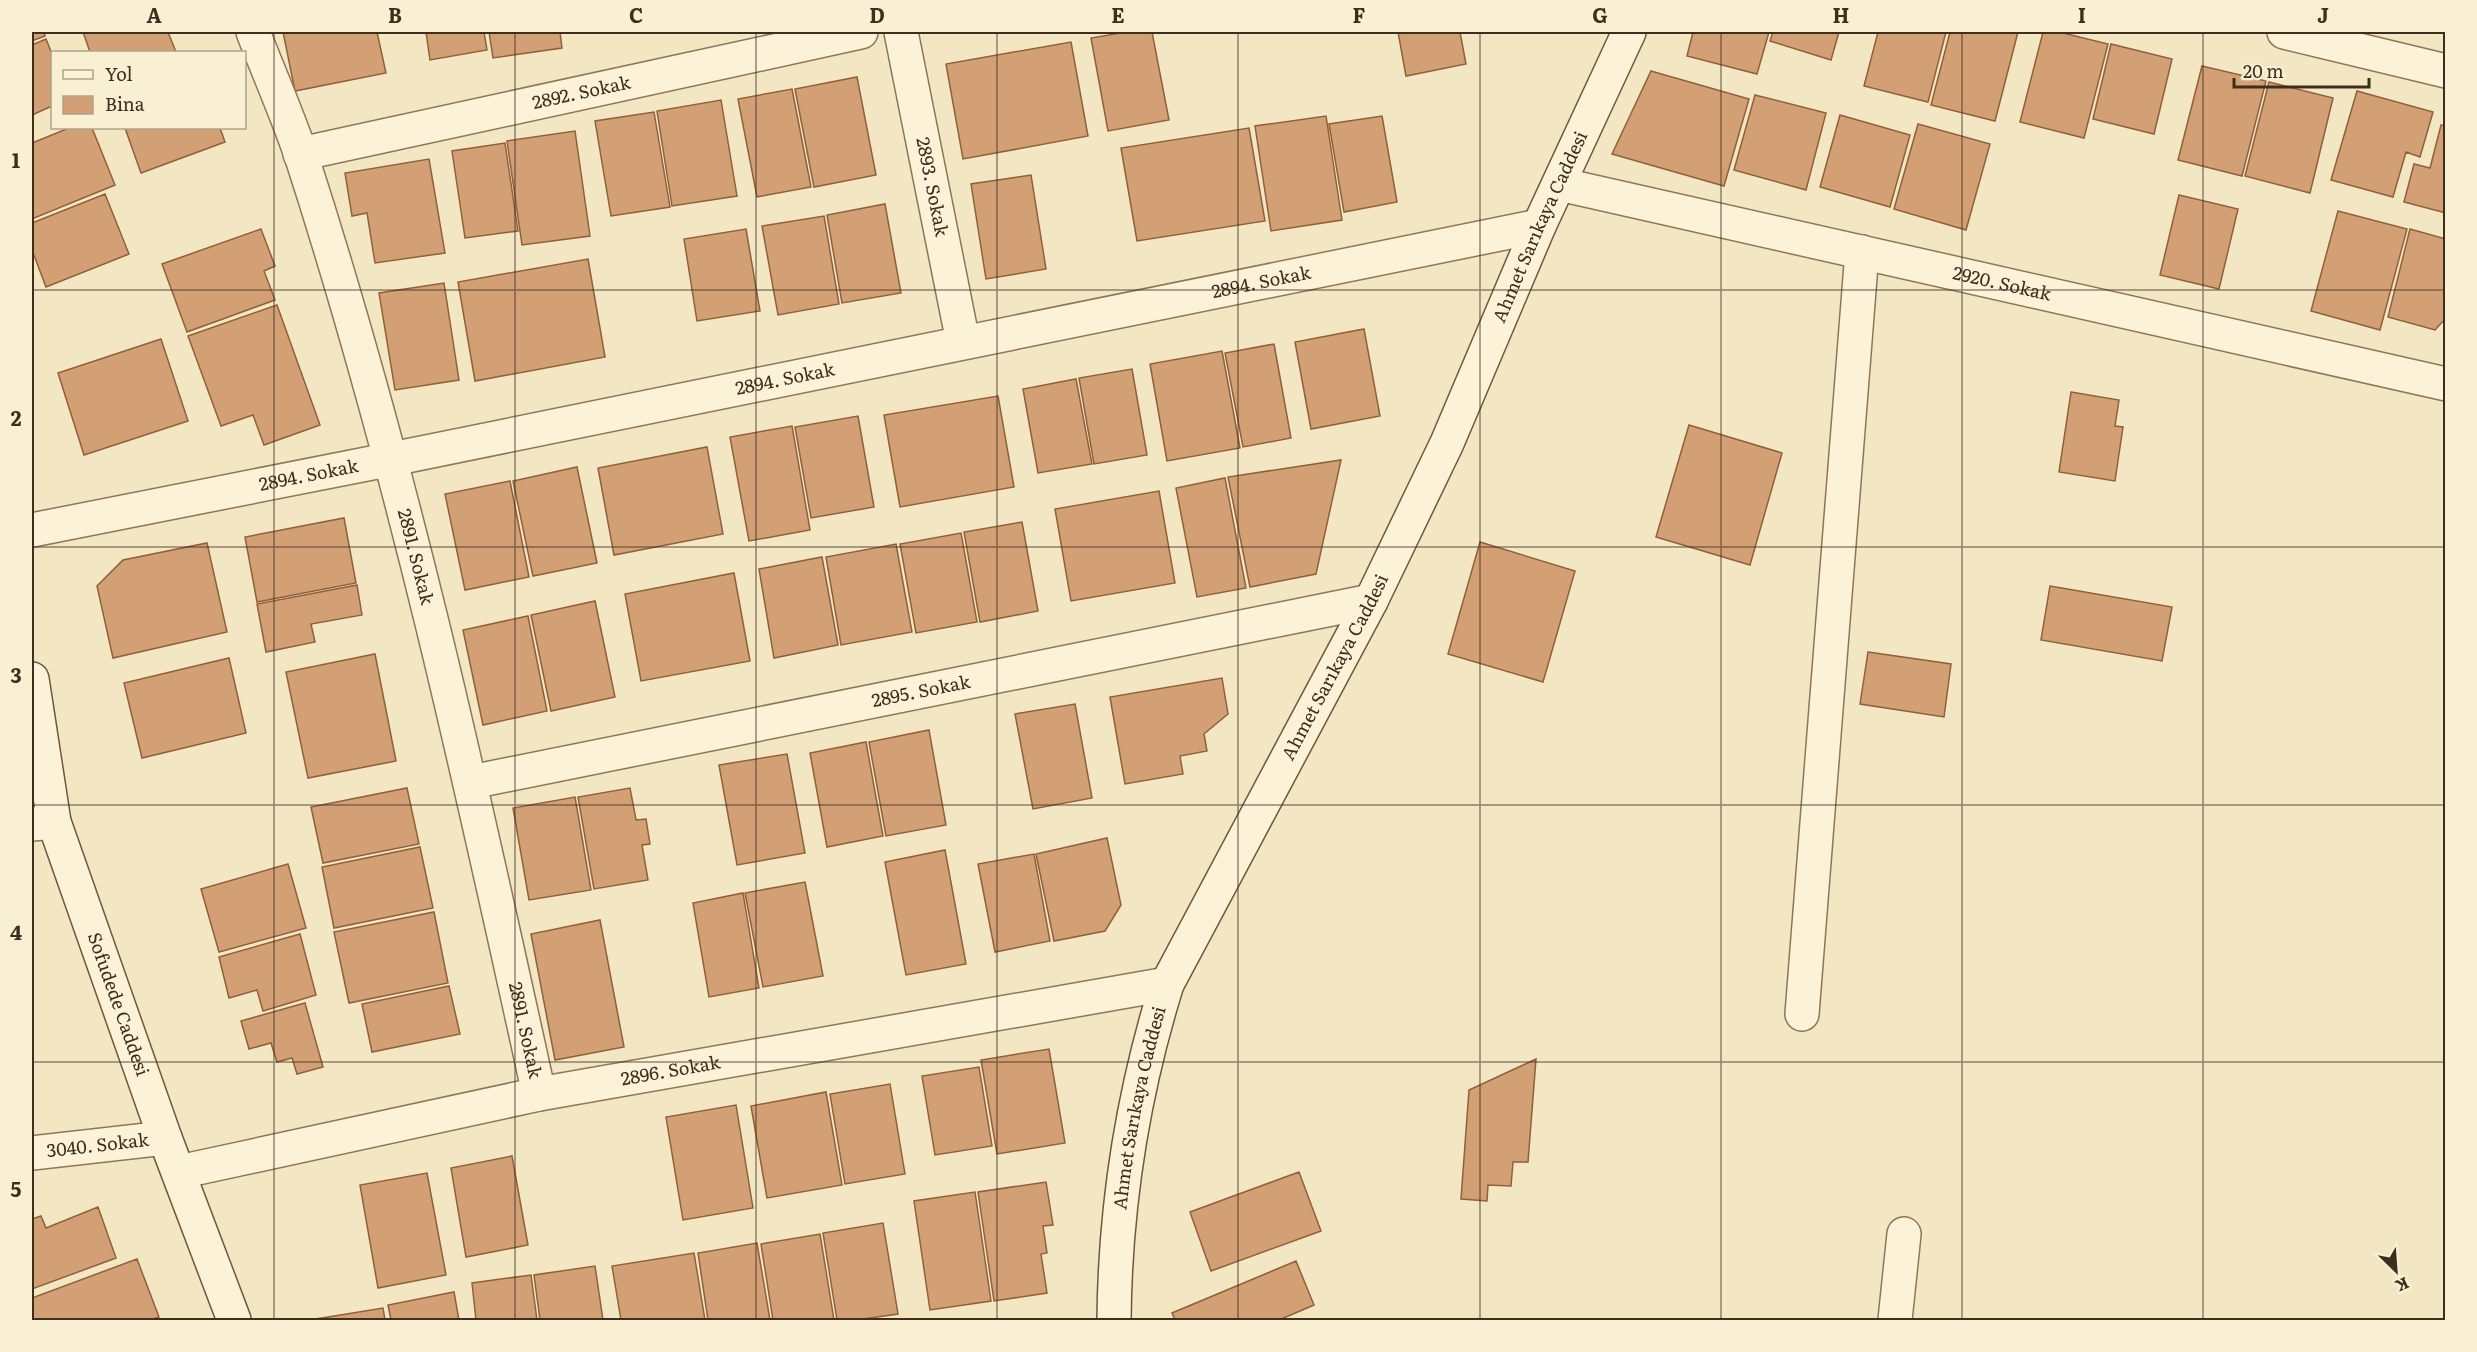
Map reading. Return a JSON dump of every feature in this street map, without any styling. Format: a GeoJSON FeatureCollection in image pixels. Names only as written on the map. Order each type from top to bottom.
{"type":"FeatureCollection","features":[{"type":"Feature","properties":{"kind":"street","name":"2891. Sokak"},"geometry":{"type":"LineString","coordinates":[[253,32],[300,154],[392,459],[471,782],[539,1094]]}},
{"type":"Feature","properties":{"kind":"street","name":"2892. Sokak"},"geometry":{"type":"LineString","coordinates":[[300,154],[861,32]]}},
{"type":"Feature","properties":{"kind":"street","name":"2893. Sokak"},"geometry":{"type":"LineString","coordinates":[[901,32],[963,342]]}},
{"type":"Feature","properties":{"kind":"street","name":"Ahmet Sarıkaya Caddesi"},"geometry":{"type":"LineString","coordinates":[[1114,1320],[1114,1261],[1133,1117],[1146,1049],[1167,984],[1371,601],[1447,443],[1539,226],[1629,32]]}},
{"type":"Feature","properties":{"kind":"street"},"geometry":{"type":"LineString","coordinates":[[2284,32],[2445,71]]}},
{"type":"Feature","properties":{"kind":"street","name":"2920. Sokak"},"geometry":{"type":"LineString","coordinates":[[1559,184],[2445,384]]}},
{"type":"Feature","properties":{"kind":"street","name":"2894. Sokak"},"geometry":{"type":"LineString","coordinates":[[32,530],[1539,226]]}},
{"type":"Feature","properties":{"kind":"street"},"geometry":{"type":"LineString","coordinates":[[1802,1014],[1862,252]]}},
{"type":"Feature","properties":{"kind":"street","name":"2895. Sokak"},"geometry":{"type":"LineString","coordinates":[[471,782],[1371,601]]}},
{"type":"Feature","properties":{"kind":"street","name":"Sofudede Caddesi"},"geometry":{"type":"LineString","coordinates":[[32,679],[43,823],[234,1320]]}},
{"type":"Feature","properties":{"kind":"street","name":"2896. Sokak"},"geometry":{"type":"LineString","coordinates":[[179,1172],[539,1094],[1167,984]]}},
{"type":"Feature","properties":{"kind":"street","name":"3040. Sokak"},"geometry":{"type":"LineString","coordinates":[[32,1153],[165,1138]]}},
{"type":"Feature","properties":{"kind":"street"},"geometry":{"type":"LineString","coordinates":[[1895,1320],[1904,1234]]}},
{"type":"Feature","properties":{"kind":"building"},"geometry":{"type":"Polygon","coordinates":[[[32,32],[44,32],[45,36],[32,41],[32,32]]]}},
{"type":"Feature","properties":{"kind":"building"},"geometry":{"type":"Polygon","coordinates":[[[83,32],[168,32],[176,51],[90,51],[83,32]]]}},
{"type":"Feature","properties":{"kind":"building"},"geometry":{"type":"Polygon","coordinates":[[[283,32],[377,32],[386,73],[295,91],[283,32]]]}},
{"type":"Feature","properties":{"kind":"building"},"geometry":{"type":"Polygon","coordinates":[[[426,32],[484,32],[487,50],[430,60],[426,32]]]}},
{"type":"Feature","properties":{"kind":"building"},"geometry":{"type":"Polygon","coordinates":[[[489,32],[560,32],[562,48],[493,58],[489,32]]]}},
{"type":"Feature","properties":{"kind":"building"},"geometry":{"type":"Polygon","coordinates":[[[1126,32],[1152,32],[1169,120],[1108,131],[1091,38],[1126,32]]]}},
{"type":"Feature","properties":{"kind":"building"},"geometry":{"type":"Polygon","coordinates":[[[1398,32],[1460,32],[1466,64],[1406,76],[1398,32]]]}},
{"type":"Feature","properties":{"kind":"building"},"geometry":{"type":"Polygon","coordinates":[[[1693,32],[1769,32],[1757,74],[1687,56],[1693,32]]]}},
{"type":"Feature","properties":{"kind":"building"},"geometry":{"type":"Polygon","coordinates":[[[1773,32],[1839,32],[1831,60],[1770,41],[1773,32]]]}},
{"type":"Feature","properties":{"kind":"building"},"geometry":{"type":"Polygon","coordinates":[[[1878,32],[1946,32],[1928,102],[1864,86],[1878,32]]]}},
{"type":"Feature","properties":{"kind":"building"},"geometry":{"type":"Polygon","coordinates":[[[1950,32],[2018,32],[1995,121],[1931,105],[1950,32]]]}},
{"type":"Feature","properties":{"kind":"building"},"geometry":{"type":"Polygon","coordinates":[[[2043,32],[2059,32],[2108,44],[2084,138],[2020,122],[2043,32]]]}},
{"type":"Feature","properties":{"kind":"building"},"geometry":{"type":"Polygon","coordinates":[[[46,39],[51,52],[51,106],[32,115],[32,45],[46,39]]]}},
{"type":"Feature","properties":{"kind":"building"},"geometry":{"type":"Polygon","coordinates":[[[1071,42],[1088,136],[963,159],[946,64],[1071,42]]]}},
{"type":"Feature","properties":{"kind":"building"},"geometry":{"type":"Polygon","coordinates":[[[2111,44],[2172,59],[2154,134],[2093,119],[2111,44]]]}},
{"type":"Feature","properties":{"kind":"building"},"geometry":{"type":"Polygon","coordinates":[[[2202,66],[2266,81],[2242,176],[2178,160],[2202,66]]]}},
{"type":"Feature","properties":{"kind":"building"},"geometry":{"type":"Polygon","coordinates":[[[1651,71],[1749,99],[1724,186],[1612,154],[1651,71]]]}},
{"type":"Feature","properties":{"kind":"building"},"geometry":{"type":"Polygon","coordinates":[[[857,77],[876,175],[814,187],[795,89],[857,77]]]}},
{"type":"Feature","properties":{"kind":"building"},"geometry":{"type":"Polygon","coordinates":[[[2269,82],[2333,98],[2310,193],[2245,176],[2269,82]]]}},
{"type":"Feature","properties":{"kind":"building"},"geometry":{"type":"Polygon","coordinates":[[[792,89],[811,187],[757,197],[738,99],[792,89]]]}},
{"type":"Feature","properties":{"kind":"building"},"geometry":{"type":"Polygon","coordinates":[[[2357,91],[2433,112],[2420,157],[2406,152],[2393,197],[2331,180],[2357,91]]]}},
{"type":"Feature","properties":{"kind":"building"},"geometry":{"type":"Polygon","coordinates":[[[1755,95],[1826,113],[1806,190],[1734,170],[1755,95]]]}},
{"type":"Feature","properties":{"kind":"building"},"geometry":{"type":"Polygon","coordinates":[[[721,100],[737,196],[672,206],[657,111],[721,100]]]}},
{"type":"Feature","properties":{"kind":"building"},"geometry":{"type":"Polygon","coordinates":[[[654,112],[670,207],[611,216],[595,121],[654,112]]]}},
{"type":"Feature","properties":{"kind":"building"},"geometry":{"type":"Polygon","coordinates":[[[1840,115],[1910,135],[1890,207],[1820,187],[1840,115]]]}},
{"type":"Feature","properties":{"kind":"building"},"geometry":{"type":"Polygon","coordinates":[[[1326,116],[1342,220],[1271,231],[1255,126],[1326,116]]]}},
{"type":"Feature","properties":{"kind":"building"},"geometry":{"type":"Polygon","coordinates":[[[1382,116],[1397,202],[1344,212],[1329,124],[1382,116]]]}},
{"type":"Feature","properties":{"kind":"building"},"geometry":{"type":"Polygon","coordinates":[[[1918,124],[1990,144],[1966,230],[1894,209],[1918,124]]]}},
{"type":"Feature","properties":{"kind":"building"},"geometry":{"type":"Polygon","coordinates":[[[2441,125],[2446,126],[2446,213],[2404,202],[2414,164],[2430,168],[2441,125]]]}},
{"type":"Feature","properties":{"kind":"building"},"geometry":{"type":"Polygon","coordinates":[[[1249,128],[1265,221],[1137,241],[1121,148],[1249,128]]]}},
{"type":"Feature","properties":{"kind":"building"},"geometry":{"type":"Polygon","coordinates":[[[67,129],[92,129],[115,185],[32,219],[32,143],[67,129]]]}},
{"type":"Feature","properties":{"kind":"building"},"geometry":{"type":"Polygon","coordinates":[[[125,129],[220,129],[225,142],[141,173],[125,129]]]}},
{"type":"Feature","properties":{"kind":"building"},"geometry":{"type":"Polygon","coordinates":[[[575,131],[590,236],[522,245],[507,141],[575,131]]]}},
{"type":"Feature","properties":{"kind":"building"},"geometry":{"type":"Polygon","coordinates":[[[505,143],[518,231],[465,238],[452,151],[505,143]]]}},
{"type":"Feature","properties":{"kind":"building"},"geometry":{"type":"Polygon","coordinates":[[[429,159],[445,253],[375,263],[367,213],[352,216],[345,173],[429,159]]]}},
{"type":"Feature","properties":{"kind":"building"},"geometry":{"type":"Polygon","coordinates":[[[1031,175],[1046,269],[986,279],[971,184],[1031,175]]]}},
{"type":"Feature","properties":{"kind":"building"},"geometry":{"type":"Polygon","coordinates":[[[105,194],[129,254],[46,287],[32,250],[32,223],[105,194]]]}},
{"type":"Feature","properties":{"kind":"building"},"geometry":{"type":"Polygon","coordinates":[[[2179,195],[2238,209],[2219,289],[2160,275],[2179,195]]]}},
{"type":"Feature","properties":{"kind":"building"},"geometry":{"type":"Polygon","coordinates":[[[885,204],[901,293],[842,303],[827,215],[885,204]]]}},
{"type":"Feature","properties":{"kind":"building"},"geometry":{"type":"Polygon","coordinates":[[[2338,211],[2407,229],[2380,330],[2311,311],[2338,211]]]}},
{"type":"Feature","properties":{"kind":"building"},"geometry":{"type":"Polygon","coordinates":[[[824,216],[839,304],[778,315],[762,226],[824,216]]]}},
{"type":"Feature","properties":{"kind":"building"},"geometry":{"type":"Polygon","coordinates":[[[261,229],[275,266],[264,271],[275,300],[187,332],[162,264],[261,229]]]}},
{"type":"Feature","properties":{"kind":"building"},"geometry":{"type":"Polygon","coordinates":[[[746,229],[760,311],[697,321],[684,239],[746,229]]]}},
{"type":"Feature","properties":{"kind":"building"},"geometry":{"type":"Polygon","coordinates":[[[2410,229],[2446,239],[2446,318],[2435,330],[2388,317],[2410,229]]]}},
{"type":"Feature","properties":{"kind":"building"},"geometry":{"type":"Polygon","coordinates":[[[588,259],[605,357],[475,381],[458,282],[588,259]]]}},
{"type":"Feature","properties":{"kind":"building"},"geometry":{"type":"Polygon","coordinates":[[[444,283],[459,380],[395,390],[379,293],[444,283]]]}},
{"type":"Feature","properties":{"kind":"building"},"geometry":{"type":"Polygon","coordinates":[[[277,305],[320,425],[264,445],[253,415],[221,426],[188,336],[277,305]]]}},
{"type":"Feature","properties":{"kind":"building"},"geometry":{"type":"Polygon","coordinates":[[[1364,329],[1380,416],[1311,429],[1295,342],[1364,329]]]}},
{"type":"Feature","properties":{"kind":"building"},"geometry":{"type":"Polygon","coordinates":[[[161,339],[188,421],[84,455],[58,373],[161,339]]]}},
{"type":"Feature","properties":{"kind":"building"},"geometry":{"type":"Polygon","coordinates":[[[1274,344],[1291,438],[1243,447],[1225,353],[1274,344]]]}},
{"type":"Feature","properties":{"kind":"building"},"geometry":{"type":"Polygon","coordinates":[[[1222,351],[1240,448],[1167,461],[1150,364],[1222,351]]]}},
{"type":"Feature","properties":{"kind":"building"},"geometry":{"type":"Polygon","coordinates":[[[1132,369],[1147,455],[1094,464],[1079,378],[1132,369]]]}},
{"type":"Feature","properties":{"kind":"building"},"geometry":{"type":"Polygon","coordinates":[[[1076,379],[1092,464],[1038,473],[1023,389],[1076,379]]]}},
{"type":"Feature","properties":{"kind":"building"},"geometry":{"type":"Polygon","coordinates":[[[2071,392],[2119,400],[2115,426],[2123,427],[2115,481],[2059,472],[2071,392]]]}},
{"type":"Feature","properties":{"kind":"building"},"geometry":{"type":"Polygon","coordinates":[[[998,396],[1014,487],[900,507],[884,415],[998,396]]]}},
{"type":"Feature","properties":{"kind":"building"},"geometry":{"type":"Polygon","coordinates":[[[858,416],[874,507],[811,518],[795,427],[858,416]]]}},
{"type":"Feature","properties":{"kind":"building"},"geometry":{"type":"Polygon","coordinates":[[[1689,425],[1782,453],[1750,565],[1656,537],[1689,425]]]}},
{"type":"Feature","properties":{"kind":"building"},"geometry":{"type":"Polygon","coordinates":[[[792,426],[810,530],[749,541],[730,437],[792,426]]]}},
{"type":"Feature","properties":{"kind":"building"},"geometry":{"type":"Polygon","coordinates":[[[707,447],[723,534],[614,555],[598,468],[707,447]]]}},
{"type":"Feature","properties":{"kind":"building"},"geometry":{"type":"Polygon","coordinates":[[[1341,460],[1316,574],[1250,587],[1228,477],[1341,460]]]}},
{"type":"Feature","properties":{"kind":"building"},"geometry":{"type":"Polygon","coordinates":[[[577,467],[597,563],[533,576],[513,481],[577,467]]]}},
{"type":"Feature","properties":{"kind":"building"},"geometry":{"type":"Polygon","coordinates":[[[1225,478],[1246,588],[1197,597],[1176,488],[1225,478]]]}},
{"type":"Feature","properties":{"kind":"building"},"geometry":{"type":"Polygon","coordinates":[[[510,481],[529,577],[465,590],[445,494],[510,481]]]}},
{"type":"Feature","properties":{"kind":"building"},"geometry":{"type":"Polygon","coordinates":[[[1159,491],[1175,583],[1071,601],[1055,509],[1159,491]]]}},
{"type":"Feature","properties":{"kind":"building"},"geometry":{"type":"Polygon","coordinates":[[[344,518],[356,583],[257,602],[245,537],[344,518]]]}},
{"type":"Feature","properties":{"kind":"building"},"geometry":{"type":"Polygon","coordinates":[[[1022,522],[1038,611],[980,622],[964,532],[1022,522]]]}},
{"type":"Feature","properties":{"kind":"building"},"geometry":{"type":"Polygon","coordinates":[[[961,533],[977,622],[916,633],[900,544],[961,533]]]}},
{"type":"Feature","properties":{"kind":"building"},"geometry":{"type":"Polygon","coordinates":[[[1480,542],[1575,571],[1543,682],[1448,654],[1480,542]]]}},
{"type":"Feature","properties":{"kind":"building"},"geometry":{"type":"Polygon","coordinates":[[[207,543],[227,632],[113,658],[97,586],[123,560],[207,543]]]}},
{"type":"Feature","properties":{"kind":"building"},"geometry":{"type":"Polygon","coordinates":[[[896,544],[912,632],[841,645],[826,557],[896,544]]]}},
{"type":"Feature","properties":{"kind":"building"},"geometry":{"type":"Polygon","coordinates":[[[822,557],[838,645],[774,658],[759,569],[822,557]]]}},
{"type":"Feature","properties":{"kind":"building"},"geometry":{"type":"Polygon","coordinates":[[[734,573],[750,661],[641,681],[625,594],[734,573]]]}},
{"type":"Feature","properties":{"kind":"building"},"geometry":{"type":"Polygon","coordinates":[[[357,585],[362,615],[311,624],[315,642],[266,652],[257,604],[357,585]]]}},
{"type":"Feature","properties":{"kind":"building"},"geometry":{"type":"Polygon","coordinates":[[[2050,586],[2172,607],[2162,661],[2041,640],[2050,586]]]}},
{"type":"Feature","properties":{"kind":"building"},"geometry":{"type":"Polygon","coordinates":[[[595,601],[615,697],[551,711],[531,615],[595,601]]]}},
{"type":"Feature","properties":{"kind":"building"},"geometry":{"type":"Polygon","coordinates":[[[528,616],[547,711],[483,725],[463,630],[528,616]]]}},
{"type":"Feature","properties":{"kind":"building"},"geometry":{"type":"Polygon","coordinates":[[[1868,652],[1951,664],[1944,717],[1860,704],[1868,652]]]}},
{"type":"Feature","properties":{"kind":"building"},"geometry":{"type":"Polygon","coordinates":[[[375,654],[396,761],[308,778],[286,672],[375,654]]]}},
{"type":"Feature","properties":{"kind":"building"},"geometry":{"type":"Polygon","coordinates":[[[229,658],[246,733],[142,758],[124,683],[229,658]]]}},
{"type":"Feature","properties":{"kind":"building"},"geometry":{"type":"Polygon","coordinates":[[[1222,678],[1228,714],[1204,734],[1207,751],[1180,756],[1183,774],[1125,784],[1110,697],[1222,678]]]}},
{"type":"Feature","properties":{"kind":"building"},"geometry":{"type":"Polygon","coordinates":[[[1075,704],[1092,798],[1033,809],[1015,714],[1075,704]]]}},
{"type":"Feature","properties":{"kind":"building"},"geometry":{"type":"Polygon","coordinates":[[[929,730],[946,825],[886,836],[869,742],[929,730]]]}},
{"type":"Feature","properties":{"kind":"building"},"geometry":{"type":"Polygon","coordinates":[[[866,742],[883,836],[827,847],[810,753],[866,742]]]}},
{"type":"Feature","properties":{"kind":"building"},"geometry":{"type":"Polygon","coordinates":[[[787,754],[805,853],[737,865],[719,765],[787,754]]]}},
{"type":"Feature","properties":{"kind":"building"},"geometry":{"type":"Polygon","coordinates":[[[407,788],[419,844],[323,863],[311,807],[407,788]]]}},
{"type":"Feature","properties":{"kind":"building"},"geometry":{"type":"Polygon","coordinates":[[[630,788],[636,820],[646,819],[650,844],[642,845],[648,880],[594,889],[578,797],[630,788]]]}},
{"type":"Feature","properties":{"kind":"building"},"geometry":{"type":"Polygon","coordinates":[[[575,797],[591,890],[529,900],[513,808],[575,797]]]}},
{"type":"Feature","properties":{"kind":"building"},"geometry":{"type":"Polygon","coordinates":[[[1107,838],[1121,905],[1105,931],[1054,941],[1036,854],[1107,838]]]}},
{"type":"Feature","properties":{"kind":"building"},"geometry":{"type":"Polygon","coordinates":[[[420,847],[433,908],[334,928],[322,867],[420,847]]]}},
{"type":"Feature","properties":{"kind":"building"},"geometry":{"type":"Polygon","coordinates":[[[945,850],[966,964],[906,975],[885,862],[945,850]]]}},
{"type":"Feature","properties":{"kind":"building"},"geometry":{"type":"Polygon","coordinates":[[[1034,854],[1050,941],[995,952],[978,864],[1034,854]]]}},
{"type":"Feature","properties":{"kind":"building"},"geometry":{"type":"Polygon","coordinates":[[[288,864],[306,928],[219,952],[201,889],[288,864]]]}},
{"type":"Feature","properties":{"kind":"building"},"geometry":{"type":"Polygon","coordinates":[[[805,882],[823,976],[763,987],[745,893],[805,882]]]}},
{"type":"Feature","properties":{"kind":"building"},"geometry":{"type":"Polygon","coordinates":[[[743,893],[759,988],[709,997],[693,903],[743,893]]]}},
{"type":"Feature","properties":{"kind":"building"},"geometry":{"type":"Polygon","coordinates":[[[434,912],[448,983],[349,1003],[334,932],[434,912]]]}},
{"type":"Feature","properties":{"kind":"building"},"geometry":{"type":"Polygon","coordinates":[[[600,920],[624,1047],[555,1060],[531,934],[600,920]]]}},
{"type":"Feature","properties":{"kind":"building"},"geometry":{"type":"Polygon","coordinates":[[[300,934],[316,995],[263,1011],[257,990],[229,998],[219,957],[300,934]]]}},
{"type":"Feature","properties":{"kind":"building"},"geometry":{"type":"Polygon","coordinates":[[[449,986],[460,1034],[372,1052],[362,1004],[449,986]]]}},
{"type":"Feature","properties":{"kind":"building"},"geometry":{"type":"Polygon","coordinates":[[[305,1003],[323,1067],[297,1074],[292,1058],[277,1062],[271,1043],[249,1049],[241,1021],[305,1003]]]}},
{"type":"Feature","properties":{"kind":"building"},"geometry":{"type":"Polygon","coordinates":[[[1049,1049],[1065,1143],[997,1154],[981,1060],[1049,1049]]]}},
{"type":"Feature","properties":{"kind":"building"},"geometry":{"type":"Polygon","coordinates":[[[1536,1059],[1528,1162],[1513,1162],[1511,1186],[1488,1185],[1487,1201],[1461,1199],[1469,1090],[1536,1059]]]}},
{"type":"Feature","properties":{"kind":"building"},"geometry":{"type":"Polygon","coordinates":[[[979,1067],[992,1146],[935,1155],[922,1076],[979,1067]]]}},
{"type":"Feature","properties":{"kind":"building"},"geometry":{"type":"Polygon","coordinates":[[[890,1084],[905,1174],[845,1184],[830,1094],[890,1084]]]}},
{"type":"Feature","properties":{"kind":"building"},"geometry":{"type":"Polygon","coordinates":[[[826,1092],[842,1185],[767,1198],[751,1106],[826,1092]]]}},
{"type":"Feature","properties":{"kind":"building"},"geometry":{"type":"Polygon","coordinates":[[[736,1105],[753,1208],[683,1220],[666,1117],[736,1105]]]}},
{"type":"Feature","properties":{"kind":"building"},"geometry":{"type":"Polygon","coordinates":[[[512,1156],[528,1245],[466,1257],[451,1168],[512,1156]]]}},
{"type":"Feature","properties":{"kind":"building"},"geometry":{"type":"Polygon","coordinates":[[[1299,1172],[1321,1231],[1211,1271],[1190,1212],[1299,1172]]]}},
{"type":"Feature","properties":{"kind":"building"},"geometry":{"type":"Polygon","coordinates":[[[427,1173],[446,1275],[378,1288],[360,1185],[427,1173]]]}},
{"type":"Feature","properties":{"kind":"building"},"geometry":{"type":"Polygon","coordinates":[[[1046,1182],[1053,1225],[1043,1226],[1047,1253],[1041,1254],[1047,1293],[994,1301],[978,1192],[1046,1182]]]}},
{"type":"Feature","properties":{"kind":"building"},"geometry":{"type":"Polygon","coordinates":[[[975,1192],[991,1301],[930,1310],[914,1201],[975,1192]]]}},
{"type":"Feature","properties":{"kind":"building"},"geometry":{"type":"Polygon","coordinates":[[[98,1207],[116,1258],[32,1289],[32,1219],[41,1216],[46,1228],[98,1207]]]}},
{"type":"Feature","properties":{"kind":"building"},"geometry":{"type":"Polygon","coordinates":[[[883,1223],[898,1314],[856,1320],[837,1320],[823,1233],[883,1223]]]}},
{"type":"Feature","properties":{"kind":"building"},"geometry":{"type":"Polygon","coordinates":[[[820,1234],[834,1320],[773,1320],[761,1244],[820,1234]]]}},
{"type":"Feature","properties":{"kind":"building"},"geometry":{"type":"Polygon","coordinates":[[[757,1243],[770,1320],[708,1320],[698,1253],[757,1243]]]}},
{"type":"Feature","properties":{"kind":"building"},"geometry":{"type":"Polygon","coordinates":[[[694,1253],[705,1320],[621,1320],[612,1266],[694,1253]]]}},
{"type":"Feature","properties":{"kind":"building"},"geometry":{"type":"Polygon","coordinates":[[[137,1259],[159,1317],[150,1320],[32,1320],[32,1298],[137,1259]]]}},
{"type":"Feature","properties":{"kind":"building"},"geometry":{"type":"Polygon","coordinates":[[[1296,1261],[1314,1305],[1279,1320],[1175,1320],[1172,1313],[1296,1261]]]}},
{"type":"Feature","properties":{"kind":"building"},"geometry":{"type":"Polygon","coordinates":[[[595,1266],[603,1320],[540,1320],[534,1275],[595,1266]]]}},
{"type":"Feature","properties":{"kind":"building"},"geometry":{"type":"Polygon","coordinates":[[[531,1275],[537,1320],[476,1320],[472,1283],[531,1275]]]}},
{"type":"Feature","properties":{"kind":"building"},"geometry":{"type":"Polygon","coordinates":[[[454,1292],[459,1320],[391,1320],[388,1305],[454,1292]]]}},
{"type":"Feature","properties":{"kind":"building"},"geometry":{"type":"Polygon","coordinates":[[[383,1308],[385,1320],[316,1320],[316,1319],[383,1308]]]}}]}
